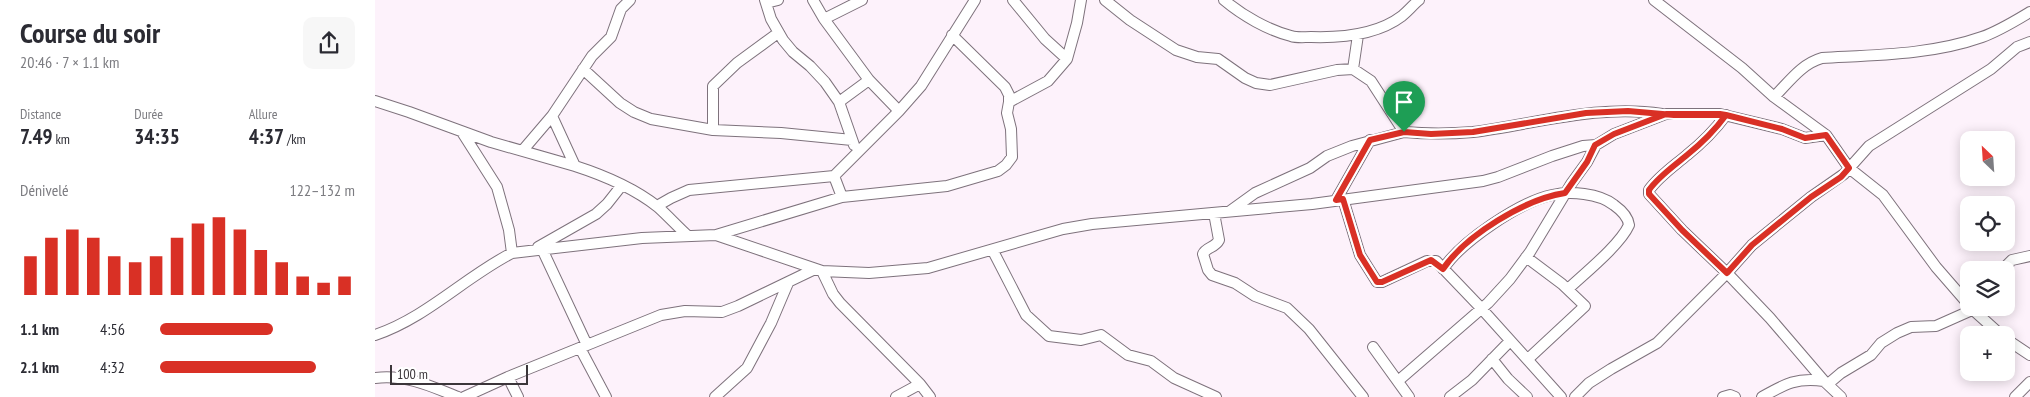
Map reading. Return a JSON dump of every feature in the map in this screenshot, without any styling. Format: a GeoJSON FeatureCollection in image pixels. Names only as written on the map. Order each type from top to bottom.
{"type":"FeatureCollection","features":[{"type":"Feature","properties":{"kind":"street"},"geometry":{"type":"LineString","coordinates":[[523,150],[552,116],[583,69],[611,37],[621,9],[630,0]]}},
{"type":"Feature","properties":{"kind":"street"},"geometry":{"type":"LineString","coordinates":[[778,0],[766,2],[778,33],[793,52],[825,82],[839,102],[857,152]]}},
{"type":"Feature","properties":{"kind":"street"},"geometry":{"type":"LineString","coordinates":[[813,0],[824,19],[869,80],[899,111]]}},
{"type":"Feature","properties":{"kind":"street"},"geometry":{"type":"LineString","coordinates":[[824,19],[862,0]]}},
{"type":"Feature","properties":{"kind":"street"},"geometry":{"type":"LineString","coordinates":[[657,206],[689,190],[834,176],[899,111],[921,86],[975,0]]}},
{"type":"Feature","properties":{"kind":"street"},"geometry":{"type":"LineString","coordinates":[[1013,0],[1045,39],[1067,59]]}},
{"type":"Feature","properties":{"kind":"street"},"geometry":{"type":"LineString","coordinates":[[1009,102],[1048,82],[1067,59],[1081,0]]}},
{"type":"Feature","properties":{"kind":"street"},"geometry":{"type":"LineString","coordinates":[[1105,0],[1130,20],[1176,50],[1218,59],[1256,83],[1270,85],[1337,70],[1353,69],[1371,82],[1404,132]]}},
{"type":"Feature","properties":{"kind":"street"},"geometry":{"type":"LineString","coordinates":[[1224,0],[1265,26],[1293,37],[1322,38],[1358,35],[1377,29],[1401,16],[1419,0]]}},
{"type":"Feature","properties":{"kind":"street"},"geometry":{"type":"LineString","coordinates":[[1654,0],[1742,68],[1775,97],[1826,135],[1849,168],[1883,195],[1936,266],[1960,294]]}},
{"type":"Feature","properties":{"kind":"street"},"geometry":{"type":"LineString","coordinates":[[1775,97],[1803,66],[1810,62],[1822,58],[1898,53],[1955,44],[1983,36],[2030,12]]}},
{"type":"Feature","properties":{"kind":"street"},"geometry":{"type":"LineString","coordinates":[[713,130],[713,86],[737,63],[778,33]]}},
{"type":"Feature","properties":{"kind":"street"},"geometry":{"type":"LineString","coordinates":[[375,335],[429,308],[493,263],[512,253],[643,238],[716,235],[842,197],[947,186],[998,171],[1012,157],[1011,129],[1007,113],[1009,95],[1005,87],[952,35]]}},
{"type":"Feature","properties":{"kind":"street"},"geometry":{"type":"LineString","coordinates":[[1353,69],[1358,35]]}},
{"type":"Feature","properties":{"kind":"street"},"geometry":{"type":"LineString","coordinates":[[1575,397],[1589,383],[1657,343],[1727,273],[1752,245],[1811,197],[1841,177],[1861,154],[1879,139],[1991,68],[2017,47],[2030,42]]}},
{"type":"Feature","properties":{"kind":"street"},"geometry":{"type":"LineString","coordinates":[[583,69],[620,103],[634,112],[651,119],[713,130],[852,140]]}},
{"type":"Feature","properties":{"kind":"street"},"geometry":{"type":"LineString","coordinates":[[839,102],[869,80]]}},
{"type":"Feature","properties":{"kind":"street"},"geometry":{"type":"LineString","coordinates":[[375,101],[491,142],[600,174],[657,206],[688,236]]}},
{"type":"Feature","properties":{"kind":"street"},"geometry":{"type":"LineString","coordinates":[[1230,211],[1255,193],[1310,168],[1327,156],[1370,140],[1404,132],[1431,134],[1473,132],[1586,113],[1628,111],[1726,115],[1782,129],[1805,138],[1826,135]]}},
{"type":"Feature","properties":{"kind":"street"},"geometry":{"type":"LineString","coordinates":[[716,235],[819,270],[869,273],[928,268],[1063,229],[1092,224],[1213,213],[1483,181],[1583,146],[1595,145],[1614,134],[1666,114]]}},
{"type":"Feature","properties":{"kind":"street"},"geometry":{"type":"LineString","coordinates":[[1726,115],[1715,130],[1656,181],[1649,190],[1649,194],[1682,230],[1770,318],[1841,397]]}},
{"type":"Feature","properties":{"kind":"street"},"geometry":{"type":"LineString","coordinates":[[552,116],[575,166]]}},
{"type":"Feature","properties":{"kind":"street"},"geometry":{"type":"LineString","coordinates":[[462,132],[497,188],[507,221],[512,253]]}},
{"type":"Feature","properties":{"kind":"street"},"geometry":{"type":"LineString","coordinates":[[1370,140],[1340,199],[1360,255],[1377,282],[1382,282],[1431,260],[1443,269],[1481,308],[1561,397]]}},
{"type":"Feature","properties":{"kind":"street"},"geometry":{"type":"LineString","coordinates":[[1398,382],[1481,308],[1510,279],[1526,258],[1565,193],[1587,162],[1595,145]]}},
{"type":"Feature","properties":{"kind":"street"},"geometry":{"type":"LineString","coordinates":[[834,176],[842,197]]}},
{"type":"Feature","properties":{"kind":"street"},"geometry":{"type":"LineString","coordinates":[[537,250],[596,214],[607,204],[621,186]]}},
{"type":"Feature","properties":{"kind":"street"},"geometry":{"type":"LineString","coordinates":[[1443,269],[1464,246],[1497,221],[1536,201],[1551,195],[1565,193],[1599,197],[1610,201],[1625,215],[1629,226],[1627,231],[1568,289]]}},
{"type":"Feature","properties":{"kind":"street"},"geometry":{"type":"LineString","coordinates":[[1213,213],[1219,240],[1214,246],[1205,250],[1203,254],[1211,276],[1235,283],[1255,296],[1287,308],[1309,329],[1363,397]]}},
{"type":"Feature","properties":{"kind":"street"},"geometry":{"type":"LineString","coordinates":[[537,250],[584,346],[606,397]]}},
{"type":"Feature","properties":{"kind":"street"},"geometry":{"type":"LineString","coordinates":[[993,250],[1026,315],[1049,336],[1081,340],[1101,335],[1128,355],[1151,360],[1174,378],[1216,397]]}},
{"type":"Feature","properties":{"kind":"street"},"geometry":{"type":"LineString","coordinates":[[2011,261],[2030,256]]}},
{"type":"Feature","properties":{"kind":"street"},"geometry":{"type":"LineString","coordinates":[[1526,258],[1568,289],[1585,307],[1528,359]]}},
{"type":"Feature","properties":{"kind":"street"},"geometry":{"type":"LineString","coordinates":[[464,397],[508,377],[672,312],[722,312],[819,270]]}},
{"type":"Feature","properties":{"kind":"street"},"geometry":{"type":"LineString","coordinates":[[819,270],[840,303],[920,384],[930,397]]}},
{"type":"Feature","properties":{"kind":"street"},"geometry":{"type":"LineString","coordinates":[[715,397],[747,368],[771,323],[788,283]]}},
{"type":"Feature","properties":{"kind":"street"},"geometry":{"type":"LineString","coordinates":[[1762,397],[1790,382],[1807,378],[1826,382],[1871,355],[1881,343],[1897,333],[1911,327],[1936,326],[1960,312]]}},
{"type":"Feature","properties":{"kind":"street"},"geometry":{"type":"LineString","coordinates":[[1981,316],[1991,326]]}},
{"type":"Feature","properties":{"kind":"street"},"geometry":{"type":"LineString","coordinates":[[1450,397],[1472,380],[1510,341]]}},
{"type":"Feature","properties":{"kind":"street"},"geometry":{"type":"LineString","coordinates":[[2015,345],[2030,355]]}},
{"type":"Feature","properties":{"kind":"street"},"geometry":{"type":"LineString","coordinates":[[1373,347],[1409,397]]}},
{"type":"Feature","properties":{"kind":"street"},"geometry":{"type":"LineString","coordinates":[[1492,359],[1508,379],[1527,397]]}},
{"type":"Feature","properties":{"kind":"street"},"geometry":{"type":"LineString","coordinates":[[508,377],[517,397]]}},
{"type":"Feature","properties":{"kind":"street"},"geometry":{"type":"LineString","coordinates":[[375,378],[405,378],[458,397]]}},
{"type":"Feature","properties":{"kind":"street"},"geometry":{"type":"LineString","coordinates":[[2015,397],[2030,382]]}},
{"type":"Feature","properties":{"kind":"street"},"geometry":{"type":"LineString","coordinates":[[896,397],[920,384]]}},
{"type":"Feature","properties":{"kind":"street"},"geometry":{"type":"LineString","coordinates":[[1723,397],[1730,395],[1735,397]]}},
{"type":"Feature","properties":{"kind":"route"},"geometry":{"type":"LineString","coordinates":[[1404,132],[1370,140],[1336,200],[1343,199],[1360,255],[1377,282],[1382,282],[1414,268],[1427,260],[1436,262],[1443,269],[1464,246],[1497,221],[1536,201],[1551,195],[1565,193],[1587,162],[1595,145],[1614,134],[1666,114],[1674,115],[1720,114],[1726,115],[1715,130],[1652,185],[1649,194],[1682,230],[1727,273],[1752,245],[1811,197],[1845,174],[1849,168],[1826,135],[1805,138],[1782,129],[1726,115],[1720,114],[1708,114],[1674,115],[1666,114],[1647,112],[1628,111],[1586,113],[1473,132],[1431,134],[1404,132]]}}]}
